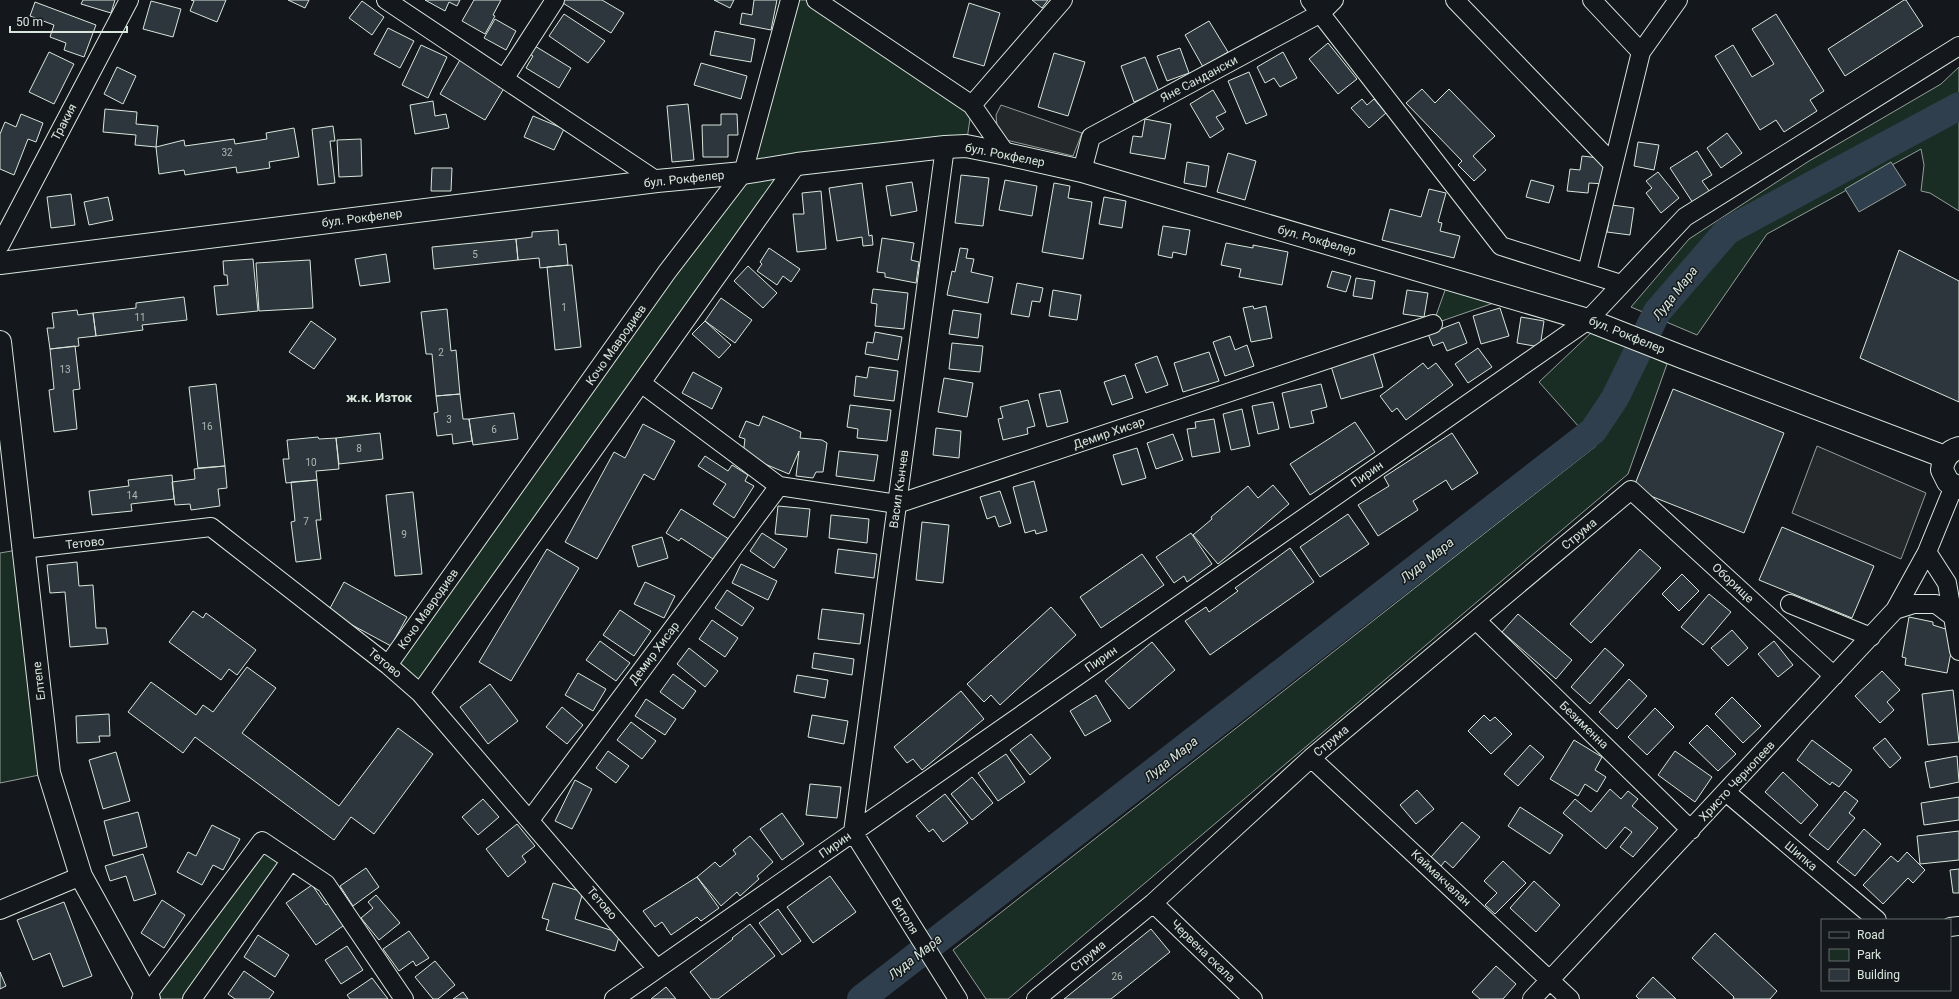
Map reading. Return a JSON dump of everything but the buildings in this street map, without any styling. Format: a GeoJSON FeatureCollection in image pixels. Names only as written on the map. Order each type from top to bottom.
{"type":"FeatureCollection","features":[{"type":"Feature","properties":{"kind":"main road","name":"бул. Рокфелер"},"geometry":{"type":"LineString","coordinates":[[0,263],[657,181],[743,173],[797,164],[945,147],[966,146],[1082,170],[1588,320],[1682,357],[1952,453]]}},
{"type":"Feature","properties":{"kind":"main road","name":"Елтепе"},"geometry":{"type":"LineString","coordinates":[[0,342],[49,773],[81,876],[146,998]]}},
{"type":"Feature","properties":{"kind":"main road"},"geometry":{"type":"LineString","coordinates":[[1952,453],[1942,470],[1944,477],[1956,487]]}},
{"type":"Feature","properties":{"kind":"street","name":"Тракия"},"geometry":{"type":"LineString","coordinates":[[0,245],[129,0]]}},
{"type":"Feature","properties":{"kind":"street"},"geometry":{"type":"LineString","coordinates":[[386,0],[657,181]]}},
{"type":"Feature","properties":{"kind":"street"},"geometry":{"type":"LineString","coordinates":[[504,79],[555,0]]}},
{"type":"Feature","properties":{"kind":"street","name":"Кочо Мавродиев"},"geometry":{"type":"LineString","coordinates":[[388,665],[667,272],[743,173],[790,0]]}},
{"type":"Feature","properties":{"kind":"street"},"geometry":{"type":"LineString","coordinates":[[972,105],[1063,0]]}},
{"type":"Feature","properties":{"kind":"street","name":"Яне Сандански"},"geometry":{"type":"LineString","coordinates":[[1082,170],[1091,137],[1315,7],[1334,0]]}},
{"type":"Feature","properties":{"kind":"street"},"geometry":{"type":"LineString","coordinates":[[1454,0],[1613,164]]}},
{"type":"Feature","properties":{"kind":"street"},"geometry":{"type":"LineString","coordinates":[[1592,0],[1641,52]]}},
{"type":"Feature","properties":{"kind":"street"},"geometry":{"type":"LineString","coordinates":[[1587,272],[1641,52],[1678,0]]}},
{"type":"Feature","properties":{"kind":"street"},"geometry":{"type":"LineString","coordinates":[[821,1],[972,105],[1006,154]]}},
{"type":"Feature","properties":{"kind":"street"},"geometry":{"type":"LineString","coordinates":[[1315,7],[1501,246],[1621,284]]}},
{"type":"Feature","properties":{"kind":"street","name":"Пирин"},"geometry":{"type":"LineString","coordinates":[[614,999],[1588,320],[1685,217],[1959,46]]}},
{"type":"Feature","properties":{"kind":"street","name":"Васил Кънчев"},"geometry":{"type":"LineString","coordinates":[[853,832],[945,147]]}},
{"type":"Feature","properties":{"kind":"street"},"geometry":{"type":"LineString","coordinates":[[420,693],[797,164]]}},
{"type":"Feature","properties":{"kind":"street","name":"Демир Хисар"},"geometry":{"type":"LineString","coordinates":[[641,383],[779,486],[898,504],[1433,324]]}},
{"type":"Feature","properties":{"kind":"street","name":"Демир Хисар"},"geometry":{"type":"LineString","coordinates":[[530,820],[779,486]]}},
{"type":"Feature","properties":{"kind":"street","name":"Христо Чернопеев"},"geometry":{"type":"LineString","coordinates":[[1532,999],[1895,610],[1927,552],[1956,487]]}},
{"type":"Feature","properties":{"kind":"street","name":"Струма"},"geometry":{"type":"LineString","coordinates":[[1036,999],[1153,903],[1311,758],[1631,490]]}},
{"type":"Feature","properties":{"kind":"street","name":"Оборище"},"geometry":{"type":"LineString","coordinates":[[1631,490],[1834,676]]}},
{"type":"Feature","properties":{"kind":"street","name":"Тетово"},"geometry":{"type":"LineString","coordinates":[[23,549],[211,527],[388,665],[420,693],[658,968]]}},
{"type":"Feature","properties":{"kind":"street"},"geometry":{"type":"LineString","coordinates":[[1927,552],[1947,583],[1959,651]]}},
{"type":"Feature","properties":{"kind":"street"},"geometry":{"type":"LineString","coordinates":[[1790,604],[1871,637]]}},
{"type":"Feature","properties":{"kind":"street"},"geometry":{"type":"LineString","coordinates":[[1895,610],[1914,604],[1936,604],[1952,616]]}},
{"type":"Feature","properties":{"kind":"street","name":"Безименна"},"geometry":{"type":"LineString","coordinates":[[1476,621],[1691,830]]}},
{"type":"Feature","properties":{"kind":"street","name":"Каймакчалан"},"geometry":{"type":"LineString","coordinates":[[1311,758],[1570,999]]}},
{"type":"Feature","properties":{"kind":"street","name":"Шипка"},"geometry":{"type":"LineString","coordinates":[[1726,792],[1876,919]]}},
{"type":"Feature","properties":{"kind":"street","name":"Битоля"},"geometry":{"type":"LineString","coordinates":[[853,832],[910,925],[958,999]]}},
{"type":"Feature","properties":{"kind":"street"},"geometry":{"type":"LineString","coordinates":[[146,998],[262,841],[326,884],[404,999]]}},
{"type":"Feature","properties":{"kind":"street"},"geometry":{"type":"LineString","coordinates":[[192,999],[291,860]]}},
{"type":"Feature","properties":{"kind":"street"},"geometry":{"type":"LineString","coordinates":[[0,910],[81,876]]}},
{"type":"Feature","properties":{"kind":"street","name":"Червена скала"},"geometry":{"type":"LineString","coordinates":[[1153,903],[1253,999]]}},
{"type":"Feature","properties":{"kind":"green space"},"geometry":{"type":"Polygon","coordinates":[[[790,0],[824,0],[972,105],[966,146],[797,164],[420,693],[388,665],[743,173],[790,0]]]}},
{"type":"Feature","properties":{"kind":"green space"},"geometry":{"type":"Polygon","coordinates":[[[1959,67],[1959,211],[1930,193],[1921,191],[1924,165],[1921,149],[1767,234],[1697,335],[1631,307],[1689,239],[1809,161],[1941,84],[1959,67]]]}},
{"type":"Feature","properties":{"kind":"green space"},"geometry":{"type":"Polygon","coordinates":[[[1449,279],[1511,297],[1433,324],[1449,279]]]}},
{"type":"Feature","properties":{"kind":"green space"},"geometry":{"type":"Polygon","coordinates":[[[1593,331],[1667,364],[1628,474],[1008,999],[986,999],[953,950],[1596,446],[1539,382],[1593,331]]]}},
{"type":"Feature","properties":{"kind":"green space"},"geometry":{"type":"Polygon","coordinates":[[[23,549],[49,773],[0,783],[0,553],[23,549]]]}},
{"type":"Feature","properties":{"kind":"green space"},"geometry":{"type":"Polygon","coordinates":[[[262,841],[291,860],[192,999],[149,999],[262,841]]]}},
{"type":"Feature","properties":{"kind":"shaded area"},"geometry":{"type":"Polygon","coordinates":[[[1001,105],[1082,133],[1073,156],[998,138],[996,115],[1001,105]]]}},
{"type":"Feature","properties":{"kind":"shaded area"},"geometry":{"type":"Polygon","coordinates":[[[1817,446],[1926,493],[1901,559],[1792,513],[1817,446]]]}},
{"type":"Feature","properties":{"kind":"water"},"geometry":{"type":"Polygon","coordinates":[[[1891,162],[1906,185],[1859,212],[1845,189],[1891,162]]]}},
{"type":"Feature","properties":{"kind":"waterway","name":"Луда Мара"},"geometry":{"type":"LineString","coordinates":[[861,999],[1593,431],[1615,398],[1657,312],[1727,231],[1959,106]]}},
{"type":"Feature","properties":{"kind":"district","name":"ж.к. Изток"},"geometry":{"type":"Point","coordinates":[379,397]}}]}
